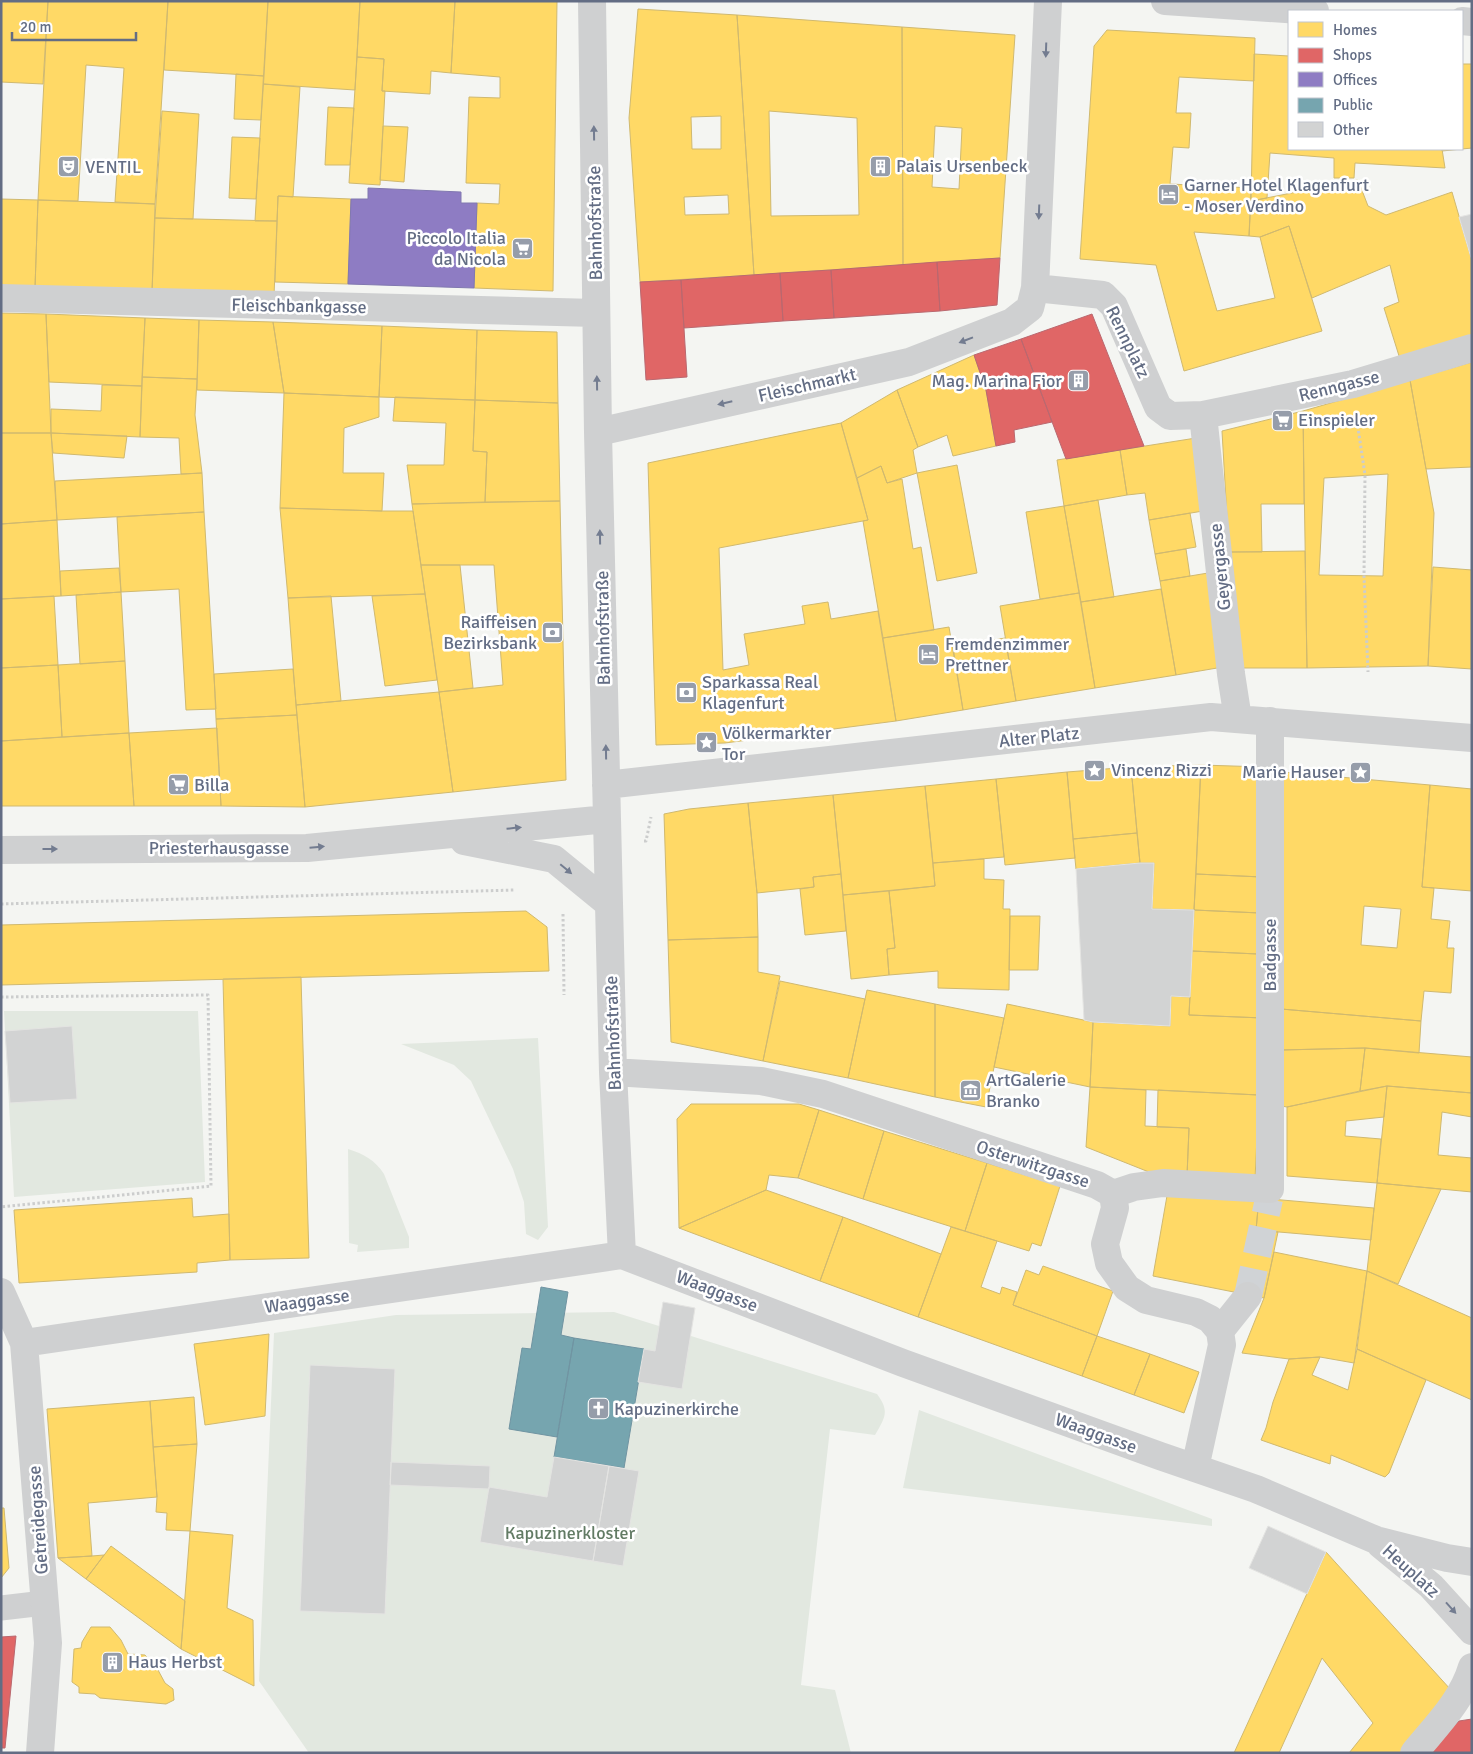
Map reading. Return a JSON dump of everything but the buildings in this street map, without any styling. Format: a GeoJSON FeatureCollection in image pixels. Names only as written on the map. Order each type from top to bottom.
{"type":"FeatureCollection","features":[{"type":"Feature","properties":{"kind":"street","name":"Bahnhofstraße"},"geometry":{"type":"LineString","coordinates":[[592,1],[606,819],[613,1072],[622,1255]]}},
{"type":"Feature","properties":{"kind":"street","name":"Fleischmarkt"},"geometry":{"type":"LineString","coordinates":[[598,432],[909,362],[1012,322],[1030,308],[1036,288],[1048,1]]}},
{"type":"Feature","properties":{"kind":"street"},"geometry":{"type":"LineString","coordinates":[[1164,1],[1299,10]]}},
{"type":"Feature","properties":{"kind":"street","name":"Rennplatz"},"geometry":{"type":"LineString","coordinates":[[1036,288],[1103,295],[1114,306],[1158,407],[1170,416],[1204,415]]}},
{"type":"Feature","properties":{"kind":"street","name":"Fleischbankgasse"},"geometry":{"type":"LineString","coordinates":[[1,298],[596,313]]}},
{"type":"Feature","properties":{"kind":"street","name":"Renngasse"},"geometry":{"type":"LineString","coordinates":[[1204,415],[1353,384],[1472,348]]}},
{"type":"Feature","properties":{"kind":"street","name":"Geyergasse"},"geometry":{"type":"LineString","coordinates":[[1204,415],[1231,674],[1238,719]]}},
{"type":"Feature","properties":{"kind":"street","name":"Alter Platz"},"geometry":{"type":"LineString","coordinates":[[606,785],[1210,717],[1472,738]]}},
{"type":"Feature","properties":{"kind":"street","name":"Badgasse"},"geometry":{"type":"LineString","coordinates":[[1113,1194],[1134,1186],[1163,1183],[1269,1194],[1270,722]]}},
{"type":"Feature","properties":{"kind":"street","name":"Priesterhausgasse"},"geometry":{"type":"LineString","coordinates":[[1,850],[307,848],[606,819]]}},
{"type":"Feature","properties":{"kind":"street","name":"Priesterhausgasse"},"geometry":{"type":"LineString","coordinates":[[436,836],[554,859],[609,904]]}},
{"type":"Feature","properties":{"kind":"street","name":"Osterwitzgasse"},"geometry":{"type":"LineString","coordinates":[[613,1072],[761,1081],[823,1094],[1097,1185],[1113,1194]]}},
{"type":"Feature","properties":{"kind":"street"},"geometry":{"type":"LineString","coordinates":[[1113,1194],[1115,1208],[1105,1244],[1109,1263],[1127,1288],[1146,1300],[1196,1312],[1210,1319],[1220,1331],[1222,1345],[1195,1468]]}},
{"type":"Feature","properties":{"kind":"street","name":"Waaggasse"},"geometry":{"type":"LineString","coordinates":[[24,1343],[622,1255],[903,1362],[1256,1489],[1376,1540]]}},
{"type":"Feature","properties":{"kind":"street","name":"Getreidegasse"},"geometry":{"type":"LineString","coordinates":[[1,1292],[24,1343],[48,1643],[40,1753]]}},
{"type":"Feature","properties":{"kind":"street"},"geometry":{"type":"LineString","coordinates":[[1220,1331],[1248,1296]]}},
{"type":"Feature","properties":{"kind":"street","name":"Heuplatz"},"geometry":{"type":"LineString","coordinates":[[1376,1540],[1447,1558],[1472,1562]]}},
{"type":"Feature","properties":{"kind":"street","name":"Heuplatz"},"geometry":{"type":"LineString","coordinates":[[1376,1540],[1431,1586],[1472,1631]]}},
{"type":"Feature","properties":{"kind":"street"},"geometry":{"type":"LineString","coordinates":[[1414,1753],[1457,1701],[1472,1668]]}},
{"type":"Feature","properties":{"kind":"lane"},"geometry":{"type":"LineString","coordinates":[[1,1608],[44,1604]]}},
{"type":"Feature","properties":{"kind":"path"},"geometry":{"type":"LineString","coordinates":[[1357,420],[1365,475],[1364,576],[1368,672]]}},
{"type":"Feature","properties":{"kind":"path"},"geometry":{"type":"LineString","coordinates":[[1,904],[520,890]]}},
{"type":"Feature","properties":{"kind":"path"},"geometry":{"type":"LineString","coordinates":[[563,913],[564,994]]}},
{"type":"Feature","properties":{"kind":"path"},"geometry":{"type":"LineString","coordinates":[[1,997],[208,994],[211,1186],[1,1207]]}},
{"type":"Feature","properties":{"kind":"green space"},"geometry":{"type":"Polygon","coordinates":[[[4,1011],[198,1011],[205,1182],[14,1197],[4,1011]]]}},
{"type":"Feature","properties":{"kind":"green space"},"geometry":{"type":"Polygon","coordinates":[[[538,1038],[548,1227],[538,1240],[526,1234],[524,1202],[513,1169],[471,1081],[454,1065],[401,1044],[538,1038]]]}},
{"type":"Feature","properties":{"kind":"green space"},"geometry":{"type":"Polygon","coordinates":[[[348,1149],[369,1158],[384,1174],[409,1237],[409,1248],[357,1252],[358,1245],[349,1243],[348,1149]]]}},
{"type":"Feature","properties":{"kind":"green space","name":"Kapuzinerkloster"},"geometry":{"type":"Polygon","coordinates":[[[614,1312],[877,1394],[884,1405],[885,1414],[875,1435],[830,1429],[801,1685],[835,1690],[851,1753],[309,1753],[259,1681],[274,1333],[396,1315],[614,1312]]]}},
{"type":"Feature","properties":{"kind":"green space"},"geometry":{"type":"Polygon","coordinates":[[[919,1410],[1212,1519],[1212,1526],[903,1488],[919,1410]]]}},
{"type":"Feature","properties":{"kind":"tunnel"},"geometry":{"type":"LineString","coordinates":[[1248,1296],[1269,1199]]}},
{"type":"Feature","properties":{"kind":"place","name":"Palais Ursenbeck"},"geometry":{"type":"Point","coordinates":[880,166]}},
{"type":"Feature","properties":{"kind":"place","name":"VENTIL"},"geometry":{"type":"Point","coordinates":[69,167]}},
{"type":"Feature","properties":{"kind":"place","name":"Garner Hotel Klagenfurt - Moser Verdino"},"geometry":{"type":"Point","coordinates":[1168,195]}},
{"type":"Feature","properties":{"kind":"place","name":"Piccolo Italia da Nicola"},"geometry":{"type":"Point","coordinates":[522,248]}},
{"type":"Feature","properties":{"kind":"place","name":"Mag. Marina Fior"},"geometry":{"type":"Point","coordinates":[1078,381]}},
{"type":"Feature","properties":{"kind":"place","name":"Einspieler"},"geometry":{"type":"Point","coordinates":[1282,420]}},
{"type":"Feature","properties":{"kind":"place","name":"Raiffeisen Bezirksbank"},"geometry":{"type":"Point","coordinates":[553,632]}},
{"type":"Feature","properties":{"kind":"place","name":"Fremdenzimmer Prettner"},"geometry":{"type":"Point","coordinates":[929,654]}},
{"type":"Feature","properties":{"kind":"place","name":"Sparkassa Real Klagenfurt"},"geometry":{"type":"Point","coordinates":[686,692]}},
{"type":"Feature","properties":{"kind":"place","name":"Völkermarkter Tor"},"geometry":{"type":"Point","coordinates":[706,743]}},
{"type":"Feature","properties":{"kind":"place","name":"Vincenz Rizzi"},"geometry":{"type":"Point","coordinates":[1095,770]}},
{"type":"Feature","properties":{"kind":"place","name":"Marie Hauser"},"geometry":{"type":"Point","coordinates":[1361,772]}},
{"type":"Feature","properties":{"kind":"place","name":"Billa"},"geometry":{"type":"Point","coordinates":[178,785]}},
{"type":"Feature","properties":{"kind":"place","name":"ArtGalerie Branko"},"geometry":{"type":"Point","coordinates":[970,1090]}},
{"type":"Feature","properties":{"kind":"place","name":"Kapuzinerkirche"},"geometry":{"type":"Point","coordinates":[598,1409]}},
{"type":"Feature","properties":{"kind":"place","name":"Haus Herbst"},"geometry":{"type":"Point","coordinates":[112,1662]}}]}
